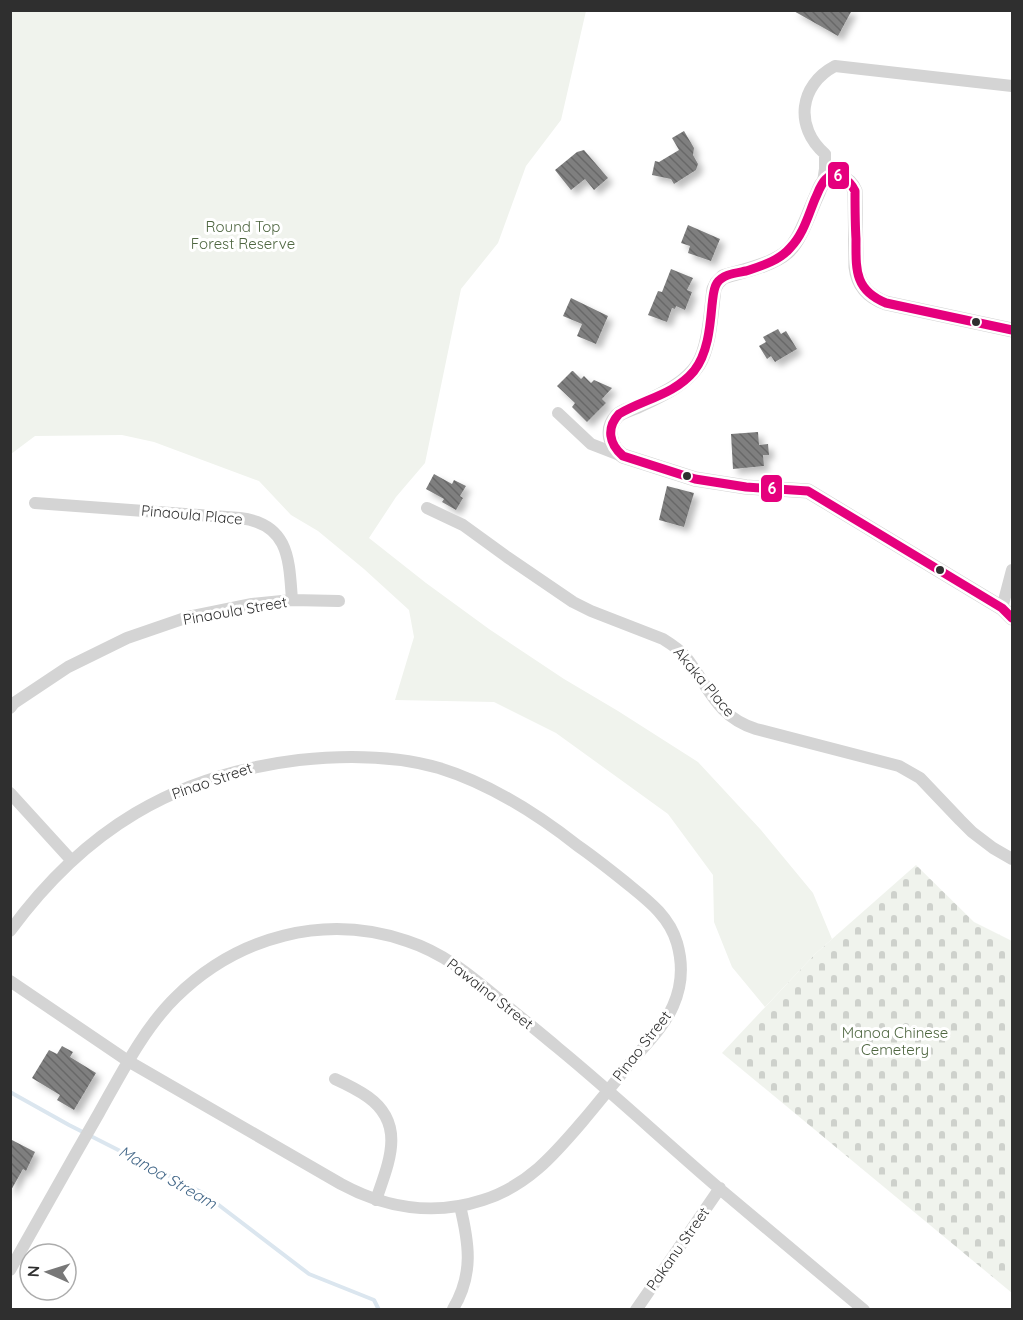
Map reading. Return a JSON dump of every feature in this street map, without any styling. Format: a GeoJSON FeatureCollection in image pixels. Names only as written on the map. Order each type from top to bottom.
{"type":"FeatureCollection","features":[{"type":"Feature","properties":{"kind":"street"},"geometry":{"type":"LineString","coordinates":[[623,456],[615,449],[610,438],[616,418],[678,385],[698,365],[706,348],[714,289],[717,283],[723,278],[780,257],[796,242],[823,182],[825,154],[810,137],[805,122],[806,99],[812,85],[822,74],[835,66],[1012,86]]}},
{"type":"Feature","properties":{"kind":"street"},"geometry":{"type":"LineString","coordinates":[[823,182],[830,177],[838,176],[847,179],[854,188],[857,273],[863,288],[871,296],[886,303],[1012,330]]}},
{"type":"Feature","properties":{"kind":"street"},"geometry":{"type":"LineString","coordinates":[[558,413],[591,444],[695,479],[746,487],[808,490],[1007,613],[1012,570]]}},
{"type":"Feature","properties":{"kind":"street","name":"Pinaoula Place"},"geometry":{"type":"LineString","coordinates":[[35,502],[254,521],[273,532],[285,549],[289,563],[292,600]]}},
{"type":"Feature","properties":{"kind":"street","name":"Akaka Place"},"geometry":{"type":"LineString","coordinates":[[427,508],[462,525],[573,602],[670,643],[683,654],[712,697],[732,718],[743,725],[899,766],[920,778],[972,831],[993,848],[1012,859]]}},
{"type":"Feature","properties":{"kind":"street","name":"Pinaoula Street"},"geometry":{"type":"LineString","coordinates":[[12,704],[68,667],[127,638],[188,617],[252,604],[292,600],[339,601]]}},
{"type":"Feature","properties":{"kind":"street","name":"Pinao Street"},"geometry":{"type":"LineString","coordinates":[[10,931],[43,890],[98,838],[162,798],[209,779],[258,766],[330,757],[375,757],[419,763],[456,774],[532,812],[653,904],[674,933],[681,969],[678,994],[668,1017],[558,1151],[532,1175],[501,1193],[460,1206],[436,1209],[403,1207],[376,1200],[341,1184],[128,1061],[10,981]]}},
{"type":"Feature","properties":{"kind":"street"},"geometry":{"type":"LineString","coordinates":[[10,793],[72,861]]}},
{"type":"Feature","properties":{"kind":"street","name":"Pawaina Street"},"geometry":{"type":"LineString","coordinates":[[10,1270],[128,1061],[174,999],[198,977],[224,959],[252,945],[283,935],[314,930],[346,929],[377,933],[408,941],[437,953],[464,970],[608,1090],[864,1310]]}},
{"type":"Feature","properties":{"kind":"street"},"geometry":{"type":"LineString","coordinates":[[335,1078],[370,1098],[378,1105],[388,1122],[392,1151],[376,1200]]}},
{"type":"Feature","properties":{"kind":"street","name":"Pakanu Street"},"geometry":{"type":"LineString","coordinates":[[636,1310],[720,1188]]}},
{"type":"Feature","properties":{"kind":"street"},"geometry":{"type":"LineString","coordinates":[[453,1309],[465,1282],[468,1254],[468,1240],[460,1206]]}},
{"type":"Feature","properties":{"kind":"green space","name":"Round Top Forest Reserve"},"geometry":{"type":"Polygon","coordinates":[[[11,10],[586,11],[561,120],[526,166],[498,243],[461,289],[425,463],[396,497],[369,538],[489,629],[564,679],[698,762],[761,830],[813,893],[832,939],[765,1007],[732,967],[714,922],[713,875],[668,814],[556,733],[494,702],[395,700],[414,637],[409,610],[318,531],[291,515],[259,481],[154,442],[122,435],[35,436],[11,454],[11,10]]]}},
{"type":"Feature","properties":{"kind":"green space","name":"Manoa Chinese Cemetery"},"geometry":{"type":"Polygon","coordinates":[[[916,865],[974,922],[1012,941],[1012,1293],[722,1053],[815,954],[916,865]]]}},
{"type":"Feature","properties":{"kind":"building"},"geometry":{"type":"Polygon","coordinates":[[[792,10],[852,10],[838,36],[792,10]]]}},
{"type":"Feature","properties":{"kind":"building"},"geometry":{"type":"Polygon","coordinates":[[[684,131],[694,148],[693,155],[698,164],[696,170],[674,184],[671,179],[652,175],[655,161],[659,162],[679,150],[672,138],[684,131]]]}},
{"type":"Feature","properties":{"kind":"building"},"geometry":{"type":"Polygon","coordinates":[[[584,150],[608,178],[594,190],[585,179],[571,190],[555,170],[577,152],[584,150]]]}},
{"type":"Feature","properties":{"kind":"building"},"geometry":{"type":"Polygon","coordinates":[[[688,225],[720,239],[711,261],[688,253],[690,246],[681,243],[688,225]]]}},
{"type":"Feature","properties":{"kind":"building"},"geometry":{"type":"Polygon","coordinates":[[[671,269],[693,278],[687,290],[692,292],[685,310],[676,306],[675,309],[672,308],[667,322],[648,315],[658,291],[662,292],[671,269]]]}},
{"type":"Feature","properties":{"kind":"building"},"geometry":{"type":"Polygon","coordinates":[[[571,298],[608,316],[596,344],[577,336],[582,324],[563,316],[571,298]]]}},
{"type":"Feature","properties":{"kind":"building"},"geometry":{"type":"Polygon","coordinates":[[[778,329],[781,334],[786,331],[797,349],[775,362],[771,356],[767,359],[759,346],[766,342],[763,337],[778,329]]]}},
{"type":"Feature","properties":{"kind":"building"},"geometry":{"type":"Polygon","coordinates":[[[572,371],[581,379],[584,376],[591,383],[594,380],[612,388],[602,399],[606,403],[587,422],[572,407],[575,403],[557,386],[572,371]]]}},
{"type":"Feature","properties":{"kind":"building"},"geometry":{"type":"Polygon","coordinates":[[[758,432],[759,445],[768,444],[769,455],[763,455],[764,466],[733,469],[731,434],[758,432]]]}},
{"type":"Feature","properties":{"kind":"building"},"geometry":{"type":"Polygon","coordinates":[[[434,474],[452,484],[454,480],[466,486],[460,496],[463,498],[456,510],[442,502],[444,499],[426,489],[434,474]]]}},
{"type":"Feature","properties":{"kind":"building"},"geometry":{"type":"Polygon","coordinates":[[[667,486],[694,493],[684,527],[659,520],[667,486]]]}},
{"type":"Feature","properties":{"kind":"building"},"geometry":{"type":"Polygon","coordinates":[[[62,1046],[73,1052],[70,1057],[96,1073],[74,1110],[57,1100],[60,1095],[32,1078],[49,1050],[57,1054],[62,1046]]]}},
{"type":"Feature","properties":{"kind":"building"},"geometry":{"type":"Polygon","coordinates":[[[10,1139],[35,1152],[26,1171],[23,1169],[10,1192],[10,1139]]]}},
{"type":"Feature","properties":{"kind":"waterway","name":"Manoa Stream"},"geometry":{"type":"LineString","coordinates":[[10,1092],[69,1125],[203,1193],[309,1274],[374,1300],[379,1310]]}},
{"type":"Feature","properties":{"kind":"transit line","name":"6"},"geometry":{"type":"LineString","coordinates":[[1012,330],[886,303],[868,292],[862,285],[857,269],[855,191],[843,178],[834,175],[826,179],[821,186],[805,225],[795,243],[786,253],[764,265],[726,276],[717,283],[713,294],[705,348],[694,371],[677,386],[619,414],[611,430],[612,441],[623,456],[695,479],[746,487],[808,491],[1002,608],[1012,618]]}}]}
